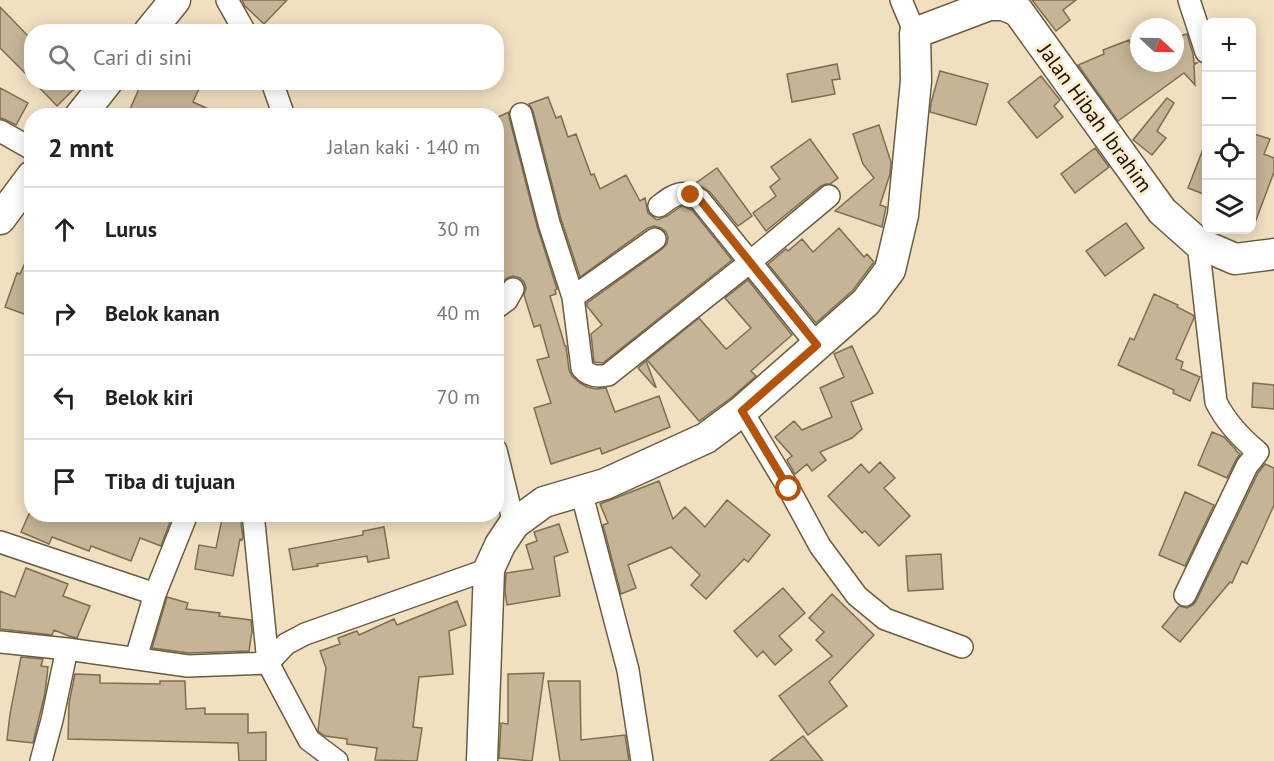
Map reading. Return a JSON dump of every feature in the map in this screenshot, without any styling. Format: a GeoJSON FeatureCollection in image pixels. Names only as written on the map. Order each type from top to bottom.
{"type":"FeatureCollection","features":[{"type":"Feature","properties":{"kind":"street"},"geometry":{"type":"LineString","coordinates":[[156,24],[175,0]]}},
{"type":"Feature","properties":{"kind":"street"},"geometry":{"type":"LineString","coordinates":[[227,0],[240,24]]}},
{"type":"Feature","properties":{"kind":"street"},"geometry":{"type":"LineString","coordinates":[[482,761],[489,569],[500,545],[514,524],[544,502],[604,484],[706,438],[742,411],[866,302],[890,270],[903,215],[916,81],[915,33],[901,0]]}},
{"type":"Feature","properties":{"kind":"street"},"geometry":{"type":"LineString","coordinates":[[1189,0],[1202,40]]}},
{"type":"Feature","properties":{"kind":"street","name":"Jalan Hibah Ibrahim"},"geometry":{"type":"LineString","coordinates":[[915,33],[989,5],[1016,6],[1162,211],[1198,243],[1235,259],[1274,254]]}},
{"type":"Feature","properties":{"kind":"street"},"geometry":{"type":"LineString","coordinates":[[86,108],[101,90]]}},
{"type":"Feature","properties":{"kind":"street"},"geometry":{"type":"LineString","coordinates":[[275,90],[281,108]]}},
{"type":"Feature","properties":{"kind":"street"},"geometry":{"type":"LineString","coordinates":[[520,114],[549,224],[573,297],[582,368],[586,373],[599,377],[608,375],[829,196]]}},
{"type":"Feature","properties":{"kind":"street"},"geometry":{"type":"LineString","coordinates":[[0,131],[24,144]]}},
{"type":"Feature","properties":{"kind":"street"},"geometry":{"type":"LineString","coordinates":[[0,219],[24,187]]}},
{"type":"Feature","properties":{"kind":"street"},"geometry":{"type":"LineString","coordinates":[[659,206],[674,195],[683,193],[700,200],[817,345]]}},
{"type":"Feature","properties":{"kind":"street"},"geometry":{"type":"LineString","coordinates":[[573,297],[655,239]]}},
{"type":"Feature","properties":{"kind":"street"},"geometry":{"type":"LineString","coordinates":[[1185,595],[1247,466],[1266,456],[1223,416],[1216,402],[1198,243]]}},
{"type":"Feature","properties":{"kind":"street"},"geometry":{"type":"LineString","coordinates":[[504,302],[513,289]]}},
{"type":"Feature","properties":{"kind":"street"},"geometry":{"type":"LineString","coordinates":[[742,411],[820,546],[857,596],[885,619],[962,646]]}},
{"type":"Feature","properties":{"kind":"street"},"geometry":{"type":"LineString","coordinates":[[504,483],[514,524]]}},
{"type":"Feature","properties":{"kind":"street"},"geometry":{"type":"LineString","coordinates":[[581,491],[628,670],[642,761]]}},
{"type":"Feature","properties":{"kind":"street"},"geometry":{"type":"LineString","coordinates":[[136,658],[155,594],[184,522]]}},
{"type":"Feature","properties":{"kind":"street"},"geometry":{"type":"LineString","coordinates":[[254,523],[268,663],[309,740],[337,761]]}},
{"type":"Feature","properties":{"kind":"street"},"geometry":{"type":"LineString","coordinates":[[0,542],[155,594]]}},
{"type":"Feature","properties":{"kind":"street"},"geometry":{"type":"LineString","coordinates":[[0,642],[67,648],[188,666],[268,663],[286,644],[305,634],[489,569]]}},
{"type":"Feature","properties":{"kind":"street"},"geometry":{"type":"LineString","coordinates":[[41,761],[67,648]]}},
{"type":"Feature","properties":{"kind":"building"},"geometry":{"type":"Polygon","coordinates":[[[242,0],[287,0],[264,24],[245,6],[242,0]]]}},
{"type":"Feature","properties":{"kind":"building"},"geometry":{"type":"Polygon","coordinates":[[[1032,0],[1076,0],[1063,10],[1070,20],[1056,31],[1032,0]]]}},
{"type":"Feature","properties":{"kind":"building"},"geometry":{"type":"Polygon","coordinates":[[[0,7],[24,32],[24,72],[0,48],[0,7]]]}},
{"type":"Feature","properties":{"kind":"building"},"geometry":{"type":"Polygon","coordinates":[[[1187,34],[1194,63],[1197,63],[1194,65],[1195,85],[1184,73],[1118,121],[1078,65],[1104,54],[1103,50],[1129,40],[1130,72],[1184,72],[1184,35],[1187,34]]]}},
{"type":"Feature","properties":{"kind":"building"},"geometry":{"type":"Polygon","coordinates":[[[837,64],[840,79],[832,80],[835,94],[792,102],[787,74],[837,64]]]}},
{"type":"Feature","properties":{"kind":"building"},"geometry":{"type":"Polygon","coordinates":[[[940,71],[988,84],[976,125],[930,112],[940,71]]]}},
{"type":"Feature","properties":{"kind":"building"},"geometry":{"type":"Polygon","coordinates":[[[1041,76],[1060,100],[1054,106],[1063,117],[1037,138],[1008,102],[1041,76]]]}},
{"type":"Feature","properties":{"kind":"building"},"geometry":{"type":"Polygon","coordinates":[[[0,88],[28,103],[16,125],[0,118],[0,88]]]}},
{"type":"Feature","properties":{"kind":"building"},"geometry":{"type":"Polygon","coordinates":[[[42,90],[73,90],[57,106],[42,90]]]}},
{"type":"Feature","properties":{"kind":"building"},"geometry":{"type":"Polygon","coordinates":[[[138,90],[198,90],[193,102],[206,108],[131,108],[138,90]]]}},
{"type":"Feature","properties":{"kind":"building"},"geometry":{"type":"Polygon","coordinates":[[[548,97],[556,118],[561,116],[568,137],[576,134],[591,175],[594,174],[600,189],[626,175],[640,201],[645,198],[648,213],[657,220],[683,206],[692,210],[732,260],[603,363],[594,362],[591,334],[602,325],[587,303],[662,249],[667,244],[668,237],[661,228],[654,226],[648,228],[580,277],[561,219],[533,111],[529,104],[548,97]]]}},
{"type":"Feature","properties":{"kind":"building"},"geometry":{"type":"Polygon","coordinates":[[[1167,98],[1174,103],[1157,131],[1166,138],[1152,155],[1133,140],[1167,98]]]}},
{"type":"Feature","properties":{"kind":"building"},"geometry":{"type":"Polygon","coordinates":[[[509,112],[537,226],[557,289],[556,294],[550,296],[566,346],[572,376],[587,387],[606,388],[615,412],[659,396],[670,427],[602,454],[600,448],[551,464],[534,408],[551,403],[537,360],[549,357],[540,325],[534,327],[524,295],[526,288],[524,282],[513,276],[504,280],[504,114],[509,112]]]}},
{"type":"Feature","properties":{"kind":"building"},"geometry":{"type":"Polygon","coordinates":[[[879,125],[891,162],[890,174],[880,205],[886,207],[882,227],[835,211],[874,178],[863,164],[853,134],[879,125]]]}},
{"type":"Feature","properties":{"kind":"building"},"geometry":{"type":"Polygon","coordinates":[[[1256,135],[1270,139],[1264,154],[1274,158],[1274,172],[1256,220],[1256,135]]]}},
{"type":"Feature","properties":{"kind":"building"},"geometry":{"type":"Polygon","coordinates":[[[810,139],[838,178],[830,184],[821,186],[766,231],[753,213],[776,196],[770,187],[780,179],[771,167],[810,139]]]}},
{"type":"Feature","properties":{"kind":"building"},"geometry":{"type":"Polygon","coordinates":[[[1095,148],[1109,167],[1075,193],[1061,174],[1095,148]]]}},
{"type":"Feature","properties":{"kind":"building"},"geometry":{"type":"Polygon","coordinates":[[[1202,152],[1202,193],[1188,188],[1202,152]]]}},
{"type":"Feature","properties":{"kind":"building"},"geometry":{"type":"Polygon","coordinates":[[[717,168],[752,216],[738,226],[710,192],[696,183],[717,168]]]}},
{"type":"Feature","properties":{"kind":"building"},"geometry":{"type":"Polygon","coordinates":[[[1126,223],[1144,248],[1105,276],[1086,251],[1126,223]]]}},
{"type":"Feature","properties":{"kind":"building"},"geometry":{"type":"Polygon","coordinates":[[[839,228],[864,257],[867,254],[874,262],[853,290],[816,323],[768,264],[802,239],[813,252],[839,228]]]}},
{"type":"Feature","properties":{"kind":"building"},"geometry":{"type":"Polygon","coordinates":[[[24,265],[24,314],[5,307],[17,273],[20,274],[24,265]]]}},
{"type":"Feature","properties":{"kind":"building"},"geometry":{"type":"Polygon","coordinates":[[[748,280],[792,335],[751,371],[756,376],[699,421],[647,360],[699,318],[726,349],[730,346],[751,328],[725,298],[748,280]]]}},
{"type":"Feature","properties":{"kind":"building"},"geometry":{"type":"Polygon","coordinates":[[[1154,294],[1193,315],[1194,318],[1176,359],[1183,362],[1181,369],[1200,377],[1190,401],[1173,393],[1174,390],[1118,365],[1130,338],[1134,340],[1154,294]]]}},
{"type":"Feature","properties":{"kind":"building"},"geometry":{"type":"Polygon","coordinates":[[[852,346],[873,393],[851,402],[862,429],[852,438],[820,452],[826,460],[812,471],[807,464],[795,474],[787,460],[792,456],[775,437],[794,421],[802,430],[832,417],[820,388],[844,377],[834,354],[852,346]]]}},
{"type":"Feature","properties":{"kind":"building"},"geometry":{"type":"Polygon","coordinates":[[[646,361],[656,387],[638,368],[646,361]]]}},
{"type":"Feature","properties":{"kind":"building"},"geometry":{"type":"Polygon","coordinates":[[[1253,383],[1274,385],[1274,409],[1252,407],[1253,383]]]}},
{"type":"Feature","properties":{"kind":"building"},"geometry":{"type":"Polygon","coordinates":[[[1212,432],[1224,437],[1240,454],[1227,478],[1198,465],[1212,432]]]}},
{"type":"Feature","properties":{"kind":"building"},"geometry":{"type":"Polygon","coordinates":[[[880,462],[895,478],[884,488],[910,516],[879,546],[865,531],[862,533],[828,496],[861,464],[869,473],[880,462]]]}},
{"type":"Feature","properties":{"kind":"building"},"geometry":{"type":"Polygon","coordinates":[[[1265,464],[1274,468],[1274,505],[1247,564],[1242,561],[1232,583],[1230,582],[1180,642],[1162,627],[1179,606],[1187,608],[1196,601],[1258,473],[1265,464]]]}},
{"type":"Feature","properties":{"kind":"building"},"geometry":{"type":"Polygon","coordinates":[[[659,481],[673,519],[685,507],[705,527],[727,500],[770,535],[748,562],[744,559],[706,599],[691,585],[700,575],[671,547],[628,565],[636,588],[621,594],[603,525],[608,523],[600,504],[659,481]]]}},
{"type":"Feature","properties":{"kind":"building"},"geometry":{"type":"Polygon","coordinates":[[[1185,492],[1214,505],[1185,566],[1159,555],[1185,492]]]}},
{"type":"Feature","properties":{"kind":"building"},"geometry":{"type":"Polygon","coordinates":[[[25,522],[170,522],[161,546],[140,538],[131,561],[91,546],[89,551],[52,537],[49,544],[21,532],[25,522]]]}},
{"type":"Feature","properties":{"kind":"building"},"geometry":{"type":"Polygon","coordinates":[[[221,522],[241,522],[243,537],[242,540],[240,539],[233,576],[195,569],[199,545],[216,548],[221,522]]]}},
{"type":"Feature","properties":{"kind":"building"},"geometry":{"type":"Polygon","coordinates":[[[559,524],[568,552],[554,557],[560,596],[507,605],[506,573],[533,569],[526,545],[537,541],[534,532],[559,524]]]}},
{"type":"Feature","properties":{"kind":"building"},"geometry":{"type":"Polygon","coordinates":[[[384,527],[389,558],[368,562],[367,556],[293,570],[289,549],[363,535],[363,531],[384,527]]]}},
{"type":"Feature","properties":{"kind":"building"},"geometry":{"type":"Polygon","coordinates":[[[941,554],[943,589],[908,591],[906,556],[941,554]]]}},
{"type":"Feature","properties":{"kind":"building"},"geometry":{"type":"Polygon","coordinates":[[[26,568],[68,584],[63,596],[90,606],[77,638],[54,630],[52,635],[0,629],[0,591],[15,597],[26,568]]]}},
{"type":"Feature","properties":{"kind":"building"},"geometry":{"type":"Polygon","coordinates":[[[783,588],[805,613],[779,636],[792,650],[775,665],[763,651],[757,657],[734,631],[783,588]]]}},
{"type":"Feature","properties":{"kind":"building"},"geometry":{"type":"Polygon","coordinates":[[[832,594],[874,635],[829,682],[847,706],[808,735],[779,696],[832,656],[816,640],[824,632],[809,618],[832,594]]]}},
{"type":"Feature","properties":{"kind":"building"},"geometry":{"type":"Polygon","coordinates":[[[167,597],[188,603],[186,609],[251,620],[249,651],[189,653],[152,648],[167,597]]]}},
{"type":"Feature","properties":{"kind":"building"},"geometry":{"type":"Polygon","coordinates":[[[457,601],[466,625],[449,631],[453,674],[419,677],[413,727],[422,728],[417,761],[375,760],[377,748],[347,744],[347,739],[325,736],[319,732],[326,668],[320,651],[340,644],[338,638],[357,631],[359,635],[394,619],[397,625],[457,601]]]}},
{"type":"Feature","properties":{"kind":"building"},"geometry":{"type":"Polygon","coordinates":[[[21,657],[43,659],[41,666],[48,667],[45,693],[33,743],[7,740],[21,657]]]}},
{"type":"Feature","properties":{"kind":"building"},"geometry":{"type":"Polygon","coordinates":[[[544,673],[532,761],[499,758],[501,723],[508,724],[508,674],[544,673]]]}},
{"type":"Feature","properties":{"kind":"building"},"geometry":{"type":"Polygon","coordinates":[[[75,674],[100,675],[100,683],[160,684],[160,681],[185,681],[186,709],[205,708],[205,714],[248,714],[248,733],[266,732],[266,761],[239,761],[238,743],[68,739],[69,703],[75,674]]]}},
{"type":"Feature","properties":{"kind":"building"},"geometry":{"type":"Polygon","coordinates":[[[548,681],[580,681],[581,740],[625,735],[629,761],[560,761],[548,681]]]}},
{"type":"Feature","properties":{"kind":"building"},"geometry":{"type":"Polygon","coordinates":[[[803,736],[823,761],[770,761],[803,736]]]}},
{"type":"Feature","properties":{"kind":"route"},"geometry":{"type":"LineString","coordinates":[[691,195],[700,200],[817,345],[742,411],[789,489]]}}]}
